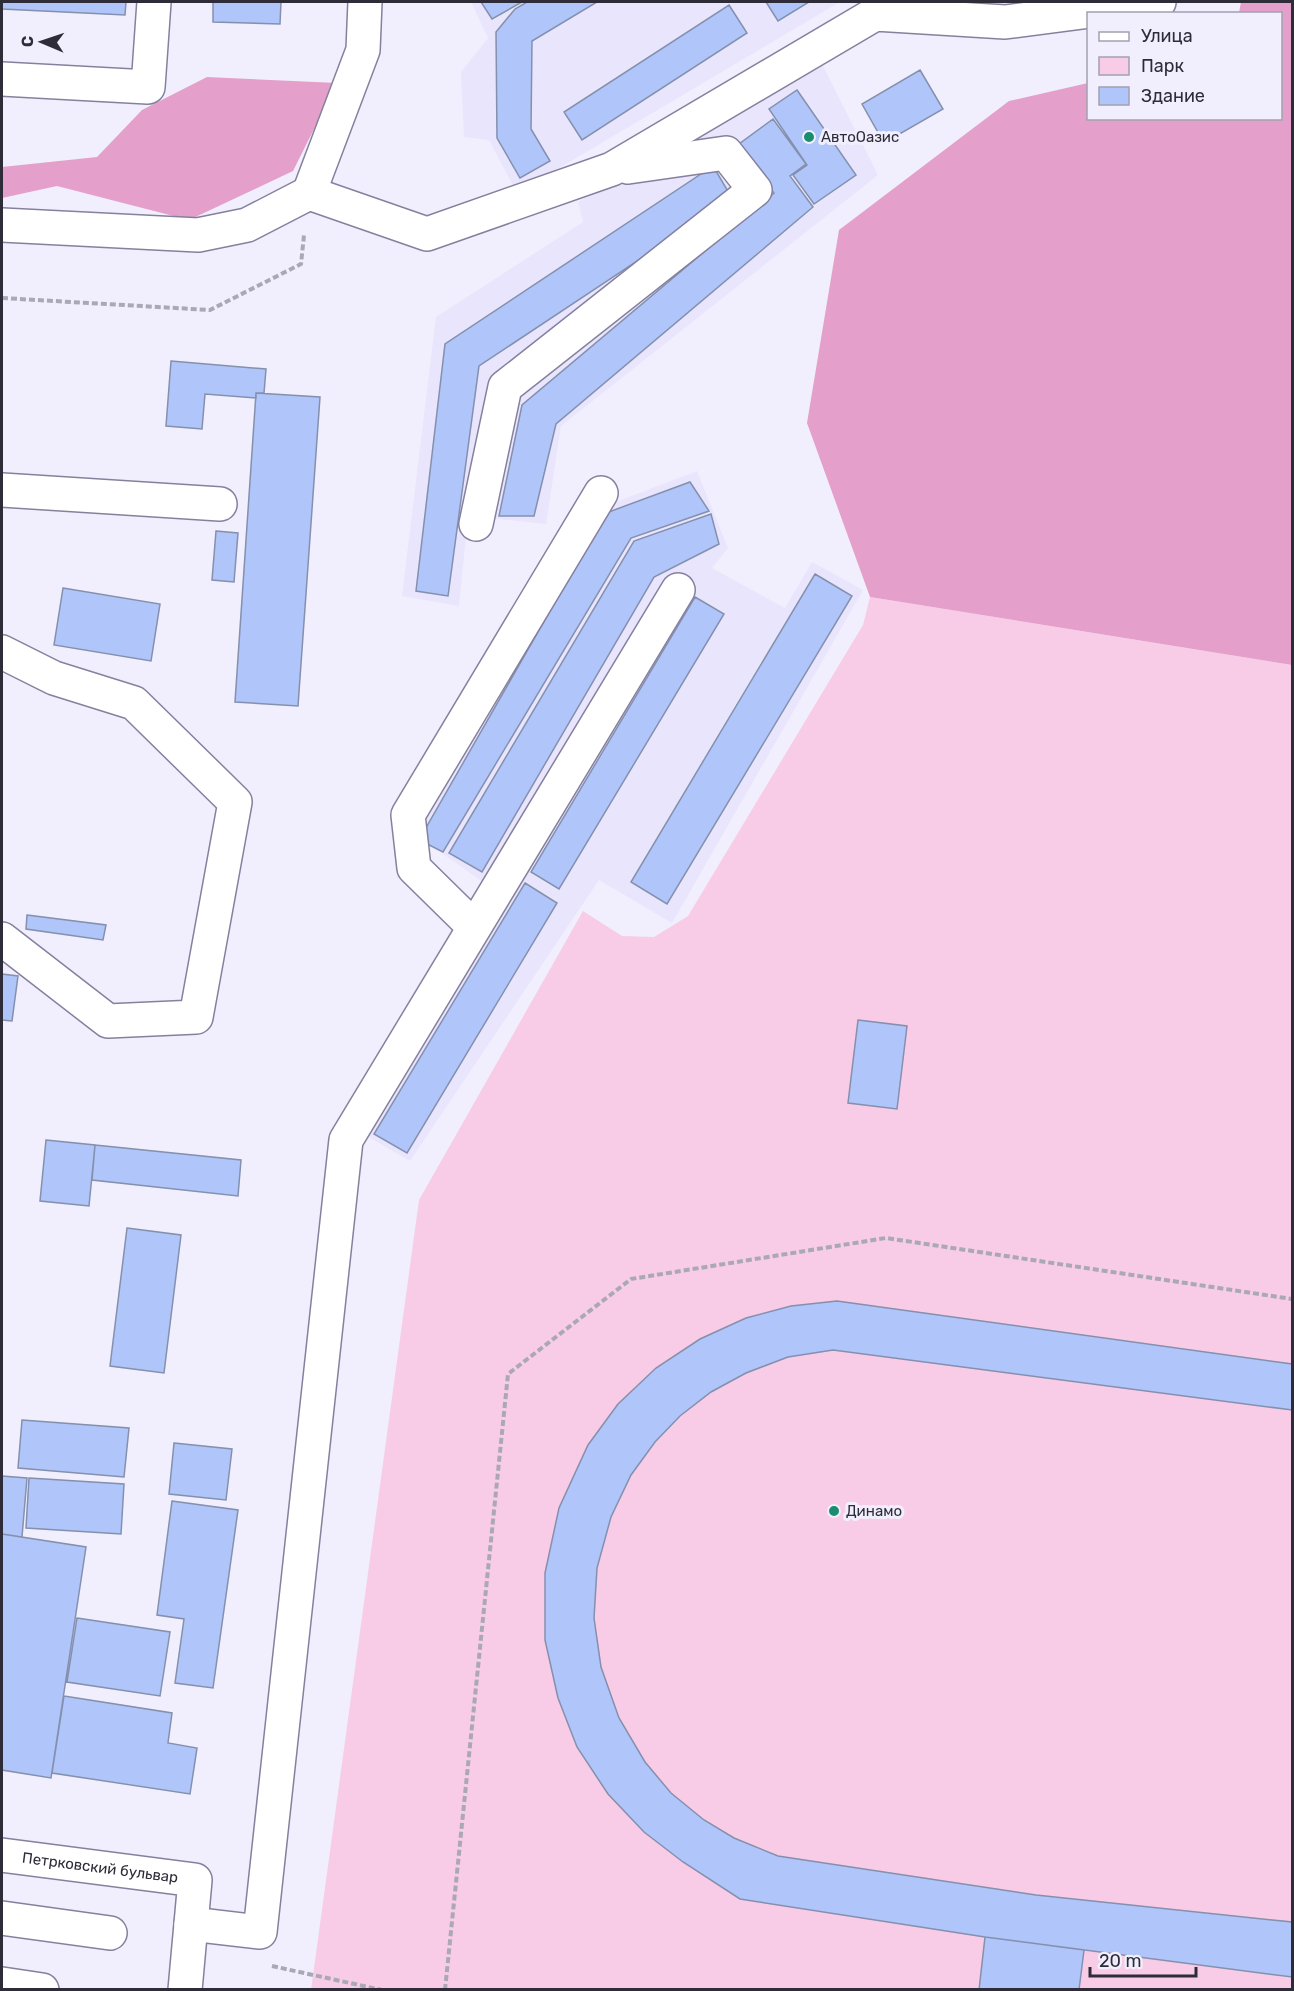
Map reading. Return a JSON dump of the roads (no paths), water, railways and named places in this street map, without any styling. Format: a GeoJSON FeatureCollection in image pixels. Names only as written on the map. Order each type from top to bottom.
{"type":"FeatureCollection","features":[{"type":"Feature","properties":{"kind":"street"},"geometry":{"type":"LineString","coordinates":[[2,79],[148,87],[154,2]]}},
{"type":"Feature","properties":{"kind":"street"},"geometry":{"type":"LineString","coordinates":[[2,225],[198,235],[247,225],[309,193],[363,50],[365,2]]}},
{"type":"Feature","properties":{"kind":"street"},"geometry":{"type":"LineString","coordinates":[[612,169],[879,8],[1005,22],[1159,2]]}},
{"type":"Feature","properties":{"kind":"street"},"geometry":{"type":"LineString","coordinates":[[309,193],[427,234],[612,169],[726,153],[755,190],[505,387],[476,524]]}},
{"type":"Feature","properties":{"kind":"street"},"geometry":{"type":"LineString","coordinates":[[2,490],[220,504]]}},
{"type":"Feature","properties":{"kind":"street"},"geometry":{"type":"LineString","coordinates":[[474,927],[414,868],[408,815],[602,493]]}},
{"type":"Feature","properties":{"kind":"street"},"geometry":{"type":"LineString","coordinates":[[191,1924],[260,1932],[346,1140],[678,590]]}},
{"type":"Feature","properties":{"kind":"street"},"geometry":{"type":"LineString","coordinates":[[2,652],[54,678],[134,702],[236,802],[196,1017],[108,1021],[2,939]]}},
{"type":"Feature","properties":{"kind":"street","name":"Петрковский бульвар"},"geometry":{"type":"LineString","coordinates":[[2,1855],[195,1880],[185,1989]]}},
{"type":"Feature","properties":{"kind":"street"},"geometry":{"type":"LineString","coordinates":[[2,1918],[110,1933]]}},
{"type":"Feature","properties":{"kind":"street"},"geometry":{"type":"LineString","coordinates":[[2,1984],[42,1989]]}},
{"type":"Feature","properties":{"kind":"place","name":"АвтоОазис"},"geometry":{"type":"Point","coordinates":[809,137]}},
{"type":"Feature","properties":{"kind":"place","name":"Динамо"},"geometry":{"type":"Point","coordinates":[834,1511]}}]}
